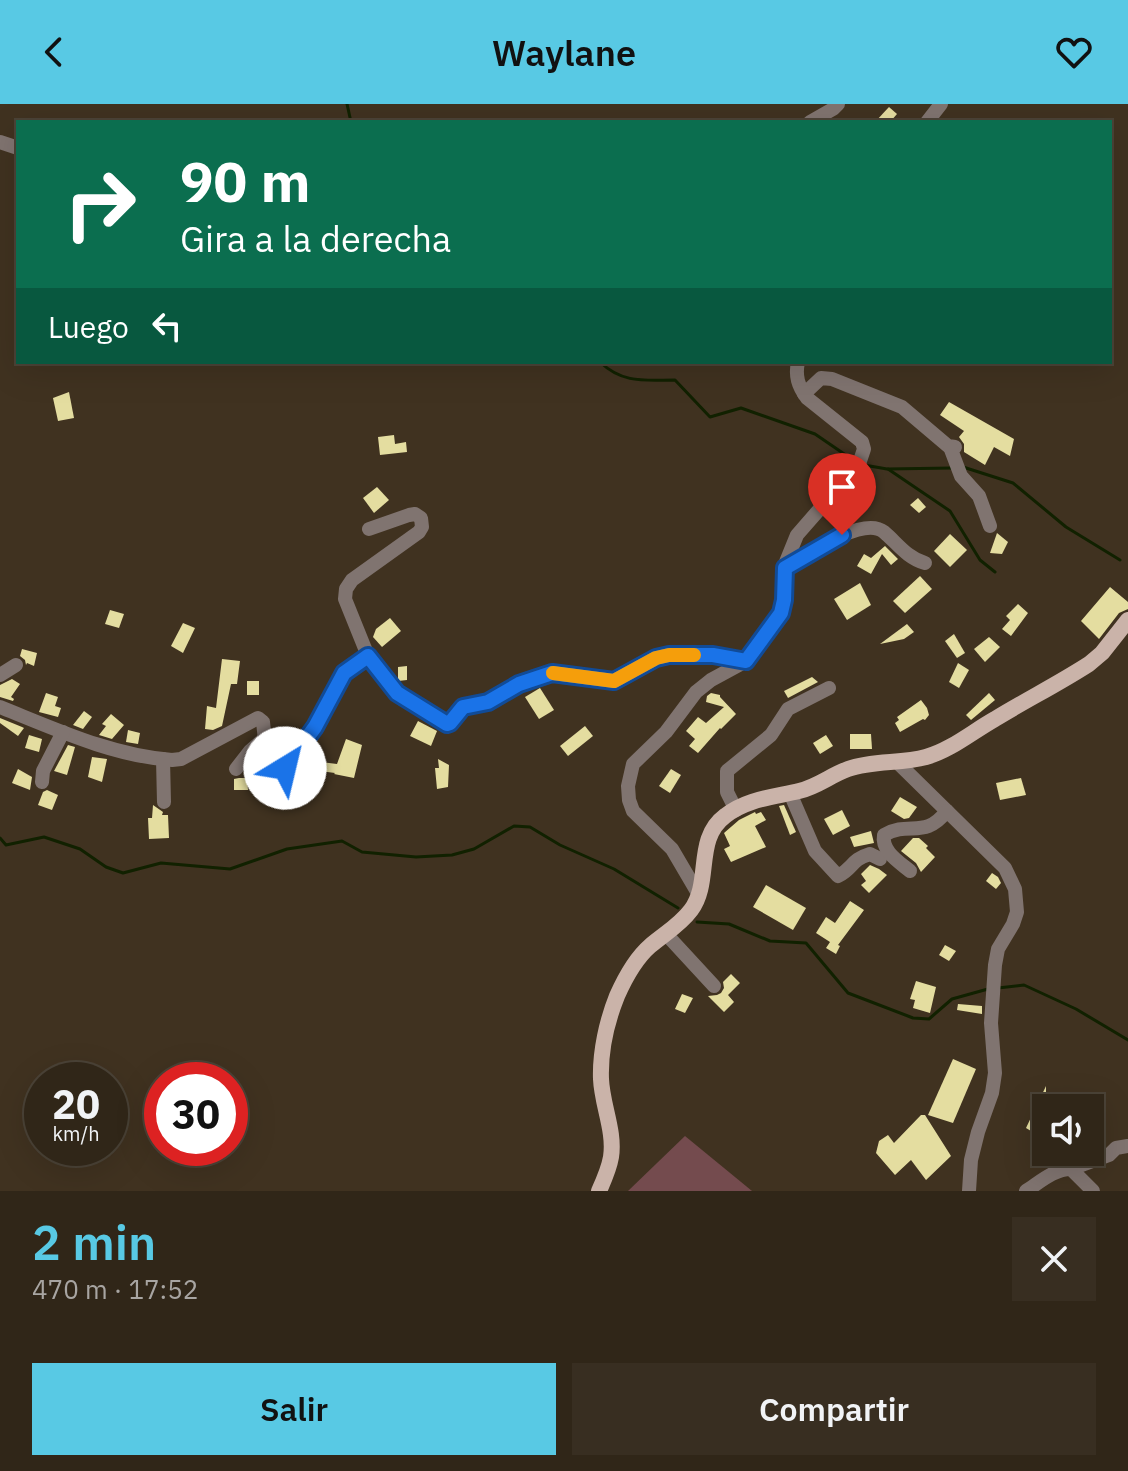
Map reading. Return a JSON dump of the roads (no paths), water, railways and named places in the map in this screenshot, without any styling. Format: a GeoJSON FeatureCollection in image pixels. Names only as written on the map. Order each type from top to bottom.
{"type":"FeatureCollection","features":[{"type":"Feature","properties":{"kind":"main road"},"geometry":{"type":"LineString","coordinates":[[599,1191],[611,1156],[611,1133],[601,1082],[601,1058],[612,1010],[627,975],[649,947],[692,910],[699,895],[706,844],[724,816],[758,799],[818,785],[850,768],[928,757],[941,752],[1089,664],[1102,653],[1128,620]]}},
{"type":"Feature","properties":{"kind":"street"},"geometry":{"type":"LineString","coordinates":[[814,120],[838,104]]}},
{"type":"Feature","properties":{"kind":"street"},"geometry":{"type":"LineString","coordinates":[[929,120],[941,104]]}},
{"type":"Feature","properties":{"kind":"street"},"geometry":{"type":"LineString","coordinates":[[699,895],[672,849],[633,811],[629,800],[629,776],[633,764],[666,732],[693,695],[711,680],[746,661],[781,613],[785,568],[797,535],[859,464],[864,449],[861,440],[804,394],[797,380],[798,364]]}},
{"type":"Feature","properties":{"kind":"street"},"geometry":{"type":"LineString","coordinates":[[804,394],[821,378],[832,379],[902,407],[955,457],[979,496],[990,526]]}},
{"type":"Feature","properties":{"kind":"street"},"geometry":{"type":"LineString","coordinates":[[369,529],[409,515],[418,515],[422,522],[419,532],[352,580],[346,589],[345,599],[368,656],[397,693],[447,724],[463,707],[488,702],[519,684],[552,673],[614,681],[656,658],[669,655],[713,655],[746,661]]}},
{"type":"Feature","properties":{"kind":"street"},"geometry":{"type":"LineString","coordinates":[[785,568],[842,535],[873,528],[882,531],[912,558],[925,563]]}},
{"type":"Feature","properties":{"kind":"street"},"geometry":{"type":"LineString","coordinates":[[0,707],[117,750],[163,759],[181,759],[255,718],[263,722],[267,753],[276,769],[282,770],[289,765],[315,727],[344,673],[368,656]]}},
{"type":"Feature","properties":{"kind":"street"},"geometry":{"type":"LineString","coordinates":[[0,675],[16,665]]}},
{"type":"Feature","properties":{"kind":"street"},"geometry":{"type":"LineString","coordinates":[[736,810],[727,792],[727,771],[771,735],[788,709],[829,688]]}},
{"type":"Feature","properties":{"kind":"street"},"geometry":{"type":"LineString","coordinates":[[42,782],[43,771],[63,732]]}},
{"type":"Feature","properties":{"kind":"street"},"geometry":{"type":"LineString","coordinates":[[236,769],[265,738]]}},
{"type":"Feature","properties":{"kind":"street"},"geometry":{"type":"LineString","coordinates":[[163,759],[164,802]]}},
{"type":"Feature","properties":{"kind":"street"},"geometry":{"type":"LineString","coordinates":[[897,762],[1005,868],[1015,889],[1017,912],[998,949],[995,965],[991,1023],[995,1073],[992,1093],[971,1160],[969,1191]]}},
{"type":"Feature","properties":{"kind":"street"},"geometry":{"type":"LineString","coordinates":[[790,793],[815,851],[838,876],[846,872],[856,858],[870,854],[880,859]]}},
{"type":"Feature","properties":{"kind":"street"},"geometry":{"type":"LineString","coordinates":[[910,871],[884,846],[884,835],[892,830],[928,828],[947,811]]}},
{"type":"Feature","properties":{"kind":"street"},"geometry":{"type":"LineString","coordinates":[[666,934],[714,986]]}},
{"type":"Feature","properties":{"kind":"street"},"geometry":{"type":"LineString","coordinates":[[1026,1191],[1053,1173],[1128,1146]]}},
{"type":"Feature","properties":{"kind":"street"},"geometry":{"type":"LineString","coordinates":[[1071,1169],[1093,1191]]}},
{"type":"Feature","properties":{"kind":"waterway"},"geometry":{"type":"LineString","coordinates":[[347,104],[351,120]]}},
{"type":"Feature","properties":{"kind":"waterway"},"geometry":{"type":"LineString","coordinates":[[603,364],[626,377],[675,380],[710,417],[741,408],[815,434],[853,460]]}},
{"type":"Feature","properties":{"kind":"waterway"},"geometry":{"type":"LineString","coordinates":[[864,465],[887,469],[952,468]]}},
{"type":"Feature","properties":{"kind":"waterway"},"geometry":{"type":"LineString","coordinates":[[963,467],[1013,483],[1066,527],[1120,560]]}},
{"type":"Feature","properties":{"kind":"waterway"},"geometry":{"type":"LineString","coordinates":[[888,469],[950,511],[980,560],[995,572]]}},
{"type":"Feature","properties":{"kind":"waterway"},"geometry":{"type":"LineString","coordinates":[[0,838],[6,845],[44,837],[80,849],[106,867],[123,873],[161,863],[230,869],[287,849],[342,841],[362,852],[416,857],[452,855],[474,849],[514,826],[530,827],[560,845],[614,869],[678,908]]}},
{"type":"Feature","properties":{"kind":"waterway"},"geometry":{"type":"LineString","coordinates":[[697,922],[729,924],[770,941],[806,943],[848,993],[913,1018],[929,1019],[952,999],[988,989]]}},
{"type":"Feature","properties":{"kind":"waterway"},"geometry":{"type":"LineString","coordinates":[[998,988],[1024,985],[1076,1009],[1128,1040]]}}]}
